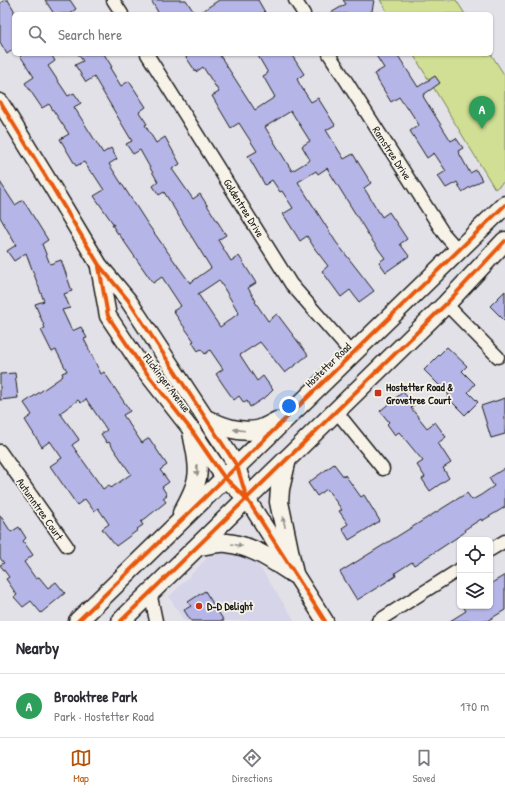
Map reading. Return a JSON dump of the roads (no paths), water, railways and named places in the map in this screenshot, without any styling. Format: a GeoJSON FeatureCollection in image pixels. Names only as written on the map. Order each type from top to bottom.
{"type":"FeatureCollection","features":[{"type":"Feature","properties":{"kind":"main road","name":"Hostetter Road"},"geometry":{"type":"LineString","coordinates":[[78,621],[505,205]]}},
{"type":"Feature","properties":{"kind":"main road"},"geometry":{"type":"LineString","coordinates":[[120,621],[199,546],[446,304],[505,241]]}},
{"type":"Feature","properties":{"kind":"main road"},"geometry":{"type":"LineString","coordinates":[[208,420],[240,431],[258,430],[288,416]]}},
{"type":"Feature","properties":{"kind":"main road"},"geometry":{"type":"LineString","coordinates":[[176,524],[193,492],[198,477],[192,431]]}},
{"type":"Feature","properties":{"kind":"main road"},"geometry":{"type":"LineString","coordinates":[[287,459],[280,489],[280,502],[294,574]]}},
{"type":"Feature","properties":{"kind":"main road"},"geometry":{"type":"LineString","coordinates":[[199,546],[225,543],[248,547],[294,574]]}},
{"type":"Feature","properties":{"kind":"street"},"geometry":{"type":"LineString","coordinates":[[113,0],[121,12]]}},
{"type":"Feature","properties":{"kind":"street"},"geometry":{"type":"LineString","coordinates":[[295,0],[303,12]]}},
{"type":"Feature","properties":{"kind":"street","name":"Goldentree Drive"},"geometry":{"type":"LineString","coordinates":[[148,56],[291,284],[352,354]]}},
{"type":"Feature","properties":{"kind":"street","name":"Ramstree Drive"},"geometry":{"type":"LineString","coordinates":[[330,56],[444,234],[458,250]]}},
{"type":"Feature","properties":{"kind":"street","name":"Flickinger Avenue"},"geometry":{"type":"LineString","coordinates":[[0,102],[99,265],[128,300],[208,420],[231,472],[325,621]]}},
{"type":"Feature","properties":{"kind":"street","name":"Flickinger Avenue"},"geometry":{"type":"LineString","coordinates":[[99,265],[108,316],[142,366],[192,431],[231,472]]}},
{"type":"Feature","properties":{"kind":"street"},"geometry":{"type":"LineString","coordinates":[[446,304],[498,357]]}},
{"type":"Feature","properties":{"kind":"street"},"geometry":{"type":"LineString","coordinates":[[336,412],[383,469]]}},
{"type":"Feature","properties":{"kind":"street","name":"Autumntree Court"},"geometry":{"type":"LineString","coordinates":[[0,451],[67,546]]}},
{"type":"Feature","properties":{"kind":"street"},"geometry":{"type":"LineString","coordinates":[[493,548],[505,541]]}},
{"type":"Feature","properties":{"kind":"street"},"geometry":{"type":"LineString","coordinates":[[378,621],[457,571]]}},
{"type":"Feature","properties":{"kind":"street"},"geometry":{"type":"LineString","coordinates":[[150,592],[156,621]]}},
{"type":"Feature","properties":{"kind":"place","name":"Brooktree Park"},"geometry":{"type":"Point","coordinates":[482,129]}},
{"type":"Feature","properties":{"kind":"place","name":"Hostetter Road & Grovetree Court"},"geometry":{"type":"Point","coordinates":[378,393]}},
{"type":"Feature","properties":{"kind":"place","name":"D-D Delight"},"geometry":{"type":"Point","coordinates":[199,606]}}]}
